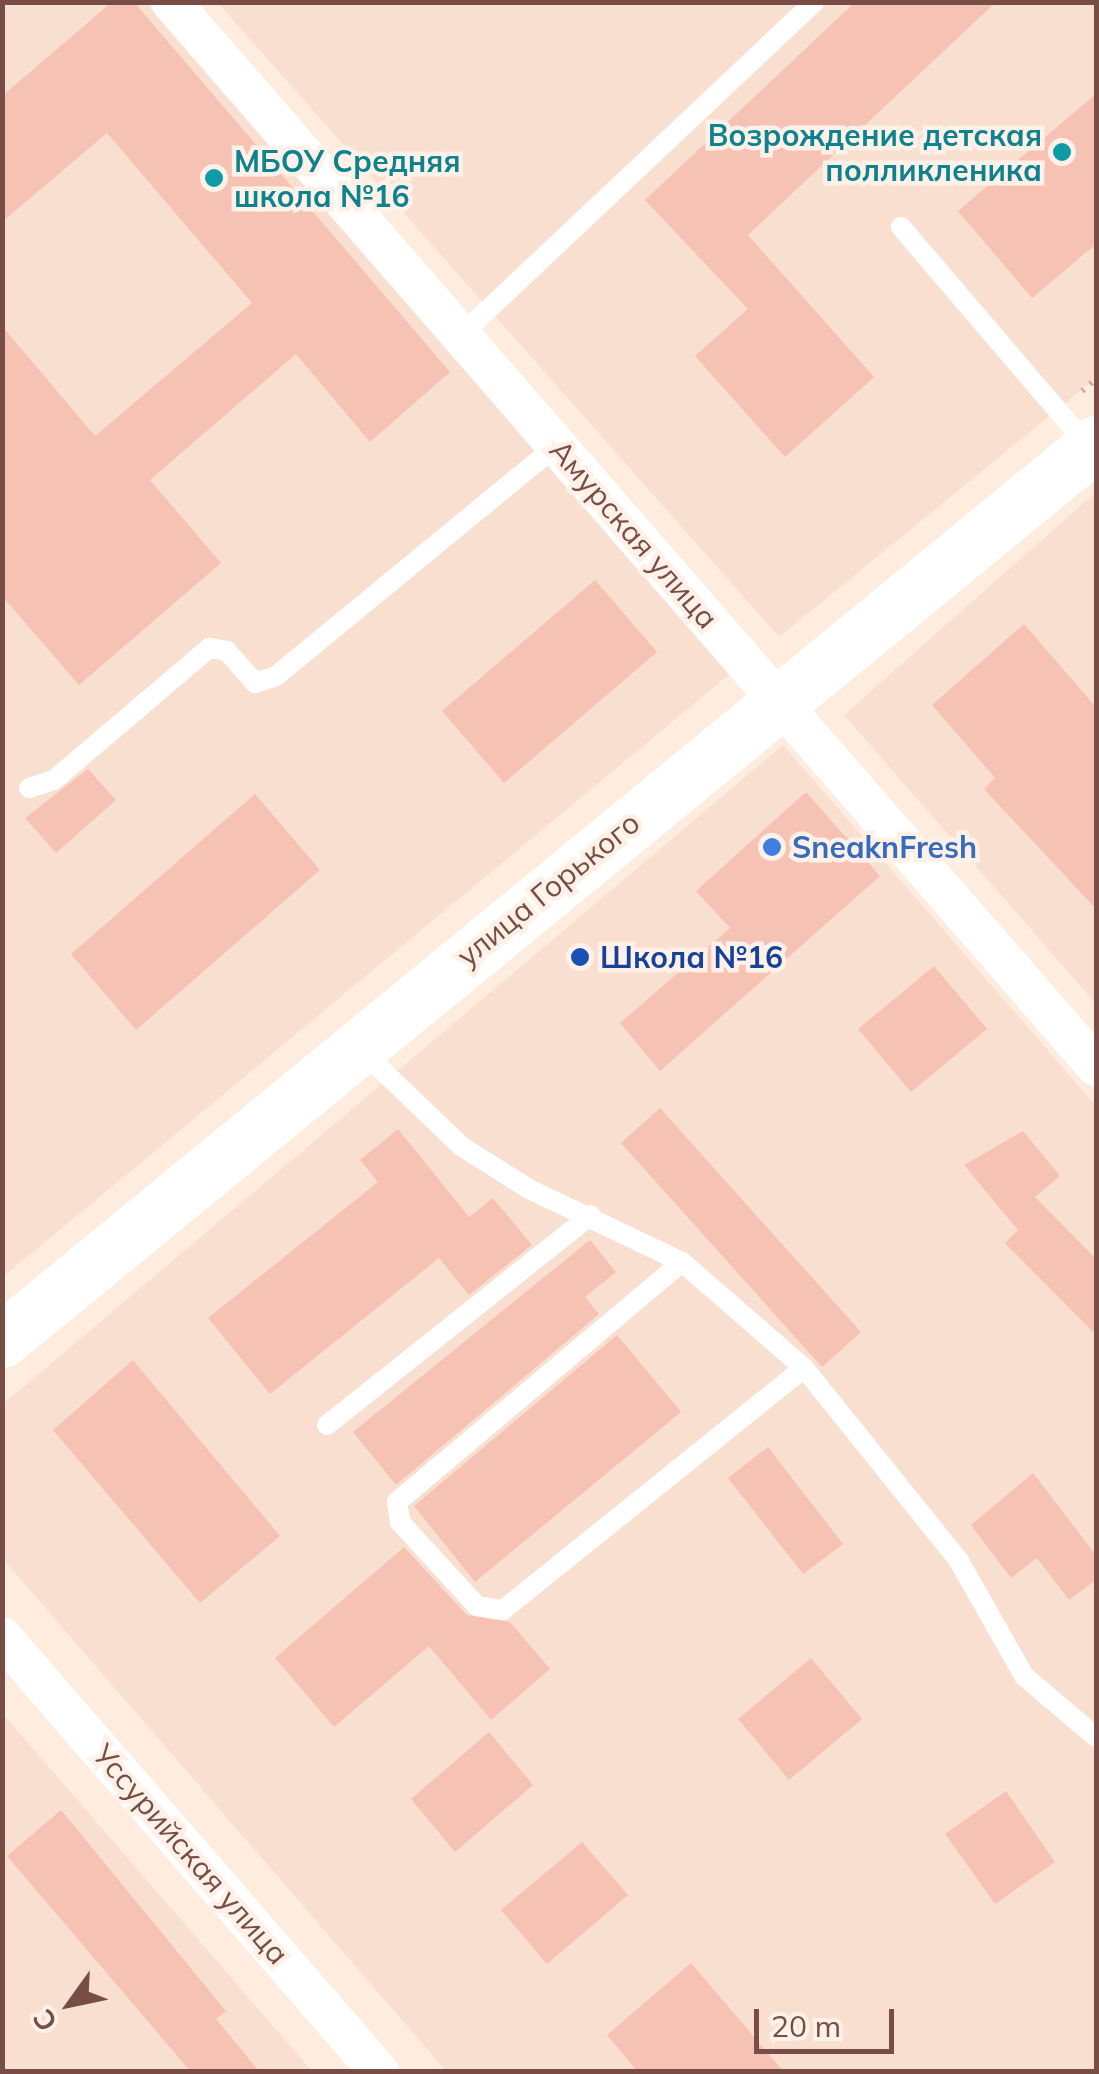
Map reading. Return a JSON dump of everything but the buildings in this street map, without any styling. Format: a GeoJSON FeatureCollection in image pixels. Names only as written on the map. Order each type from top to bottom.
{"type":"FeatureCollection","features":[{"type":"Feature","properties":{"kind":"main road","name":"улица Горького"},"geometry":{"type":"LineString","coordinates":[[2,1340],[356,1045],[1093,446]]}},
{"type":"Feature","properties":{"kind":"street","name":"Амурская улица"},"geometry":{"type":"LineString","coordinates":[[171,2],[1096,1066]]}},
{"type":"Feature","properties":{"kind":"street","name":"Уссурийская улица"},"geometry":{"type":"LineString","coordinates":[[2,1638],[379,2072]]}},
{"type":"Feature","properties":{"kind":"lane"},"geometry":{"type":"LineString","coordinates":[[461,335],[814,2]]}},
{"type":"Feature","properties":{"kind":"lane"},"geometry":{"type":"LineString","coordinates":[[901,227],[1093,446]]}},
{"type":"Feature","properties":{"kind":"lane"},"geometry":{"type":"LineString","coordinates":[[29,788],[54,780],[209,648],[226,651],[255,684],[276,676],[556,444]]}},
{"type":"Feature","properties":{"kind":"lane"},"geometry":{"type":"LineString","coordinates":[[356,1045],[461,1146],[682,1262],[804,1368],[959,1560],[1024,1676],[1096,1737]]}},
{"type":"Feature","properties":{"kind":"lane"},"geometry":{"type":"LineString","coordinates":[[328,1426],[591,1214]]}},
{"type":"Feature","properties":{"kind":"lane"},"geometry":{"type":"LineString","coordinates":[[682,1262],[397,1502],[400,1522],[477,1606],[503,1610],[804,1368]]}},
{"type":"Feature","properties":{"kind":"shaded area"},"geometry":{"type":"Polygon","coordinates":[[[3,3],[146,3],[736,669],[3,1277],[3,3]]]}},
{"type":"Feature","properties":{"kind":"shaded area"},"geometry":{"type":"Polygon","coordinates":[[[218,3],[1096,3],[1096,378],[779,637],[218,3]]]}},
{"type":"Feature","properties":{"kind":"shaded area"},"geometry":{"type":"Polygon","coordinates":[[[1096,492],[1096,1004],[844,715],[1096,492]]]}},
{"type":"Feature","properties":{"kind":"shaded area"},"geometry":{"type":"Polygon","coordinates":[[[783,745],[1096,1106],[1096,2071],[446,2071],[3,1559],[2,1405],[783,745]]]}},
{"type":"Feature","properties":{"kind":"shaded area"},"geometry":{"type":"Polygon","coordinates":[[[3,1714],[312,2071],[3,2071],[3,1714]]]}},
{"type":"Feature","properties":{"kind":"place","name":"Возрождение детская полликленика"},"geometry":{"type":"Point","coordinates":[1062,152]}},
{"type":"Feature","properties":{"kind":"place","name":"МБОУ Средняя школа №16"},"geometry":{"type":"Point","coordinates":[214,178]}},
{"type":"Feature","properties":{"kind":"place","name":"SneaknFresh"},"geometry":{"type":"Point","coordinates":[772,847]}},
{"type":"Feature","properties":{"kind":"place","name":"Школа №16"},"geometry":{"type":"Point","coordinates":[580,957]}}]}
